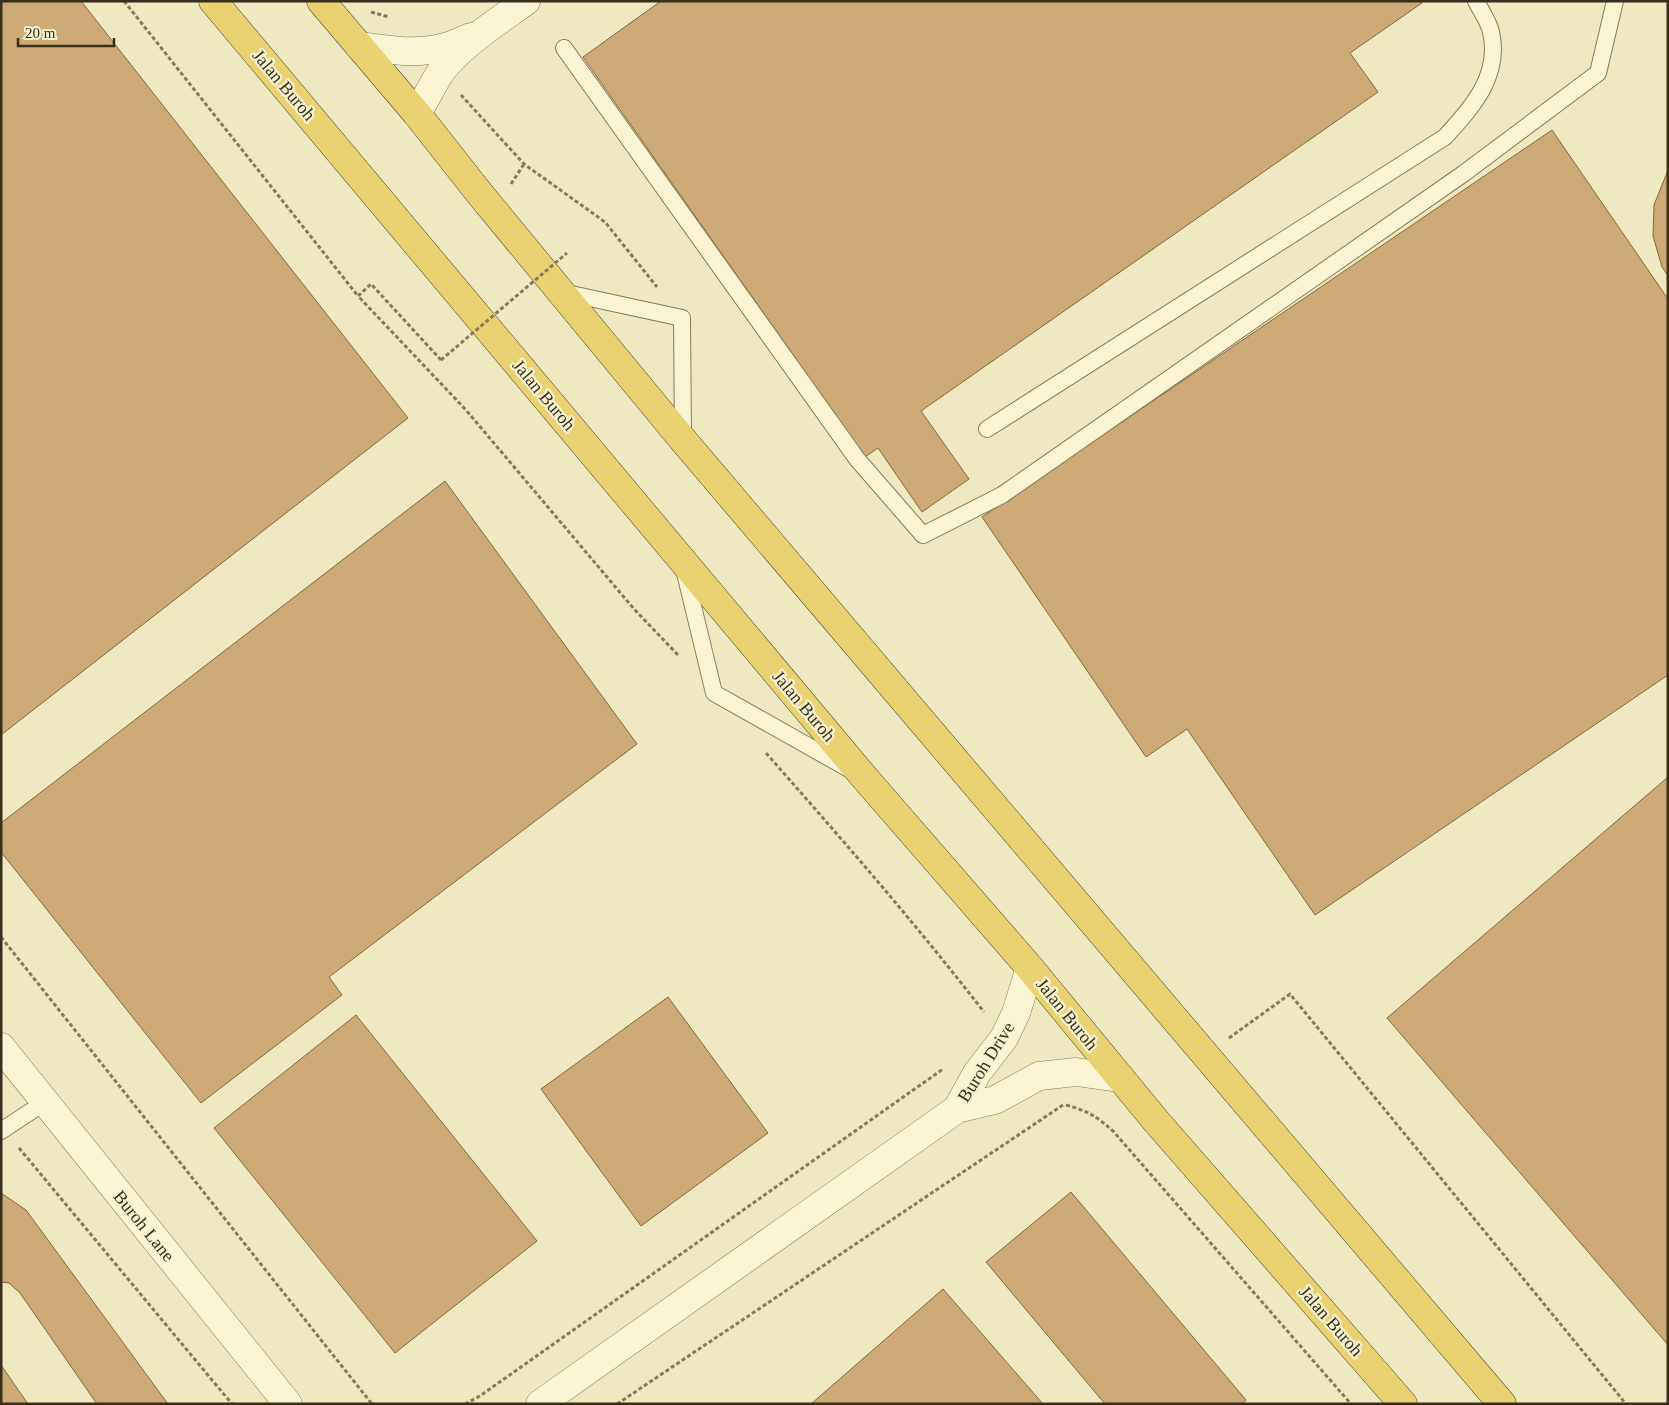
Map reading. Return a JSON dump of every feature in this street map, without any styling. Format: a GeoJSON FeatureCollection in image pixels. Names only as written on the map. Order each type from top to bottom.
{"type":"FeatureCollection","features":[{"type":"Feature","properties":{"kind":"highway","name":"Jalan Buroh"},"geometry":{"type":"LineString","coordinates":[[213,1],[864,777],[1030,968],[1119,1078],[1404,1404]]}},
{"type":"Feature","properties":{"kind":"highway"},"geometry":{"type":"LineString","coordinates":[[321,1],[417,114],[480,194],[683,440],[1502,1404]]}},
{"type":"Feature","properties":{"kind":"street"},"geometry":{"type":"LineString","coordinates":[[417,114],[441,72],[484,31],[526,1]]}},
{"type":"Feature","properties":{"kind":"street"},"geometry":{"type":"LineString","coordinates":[[359,46],[419,52],[445,47],[484,31]]}},
{"type":"Feature","properties":{"kind":"street","name":"Buroh Drive"},"geometry":{"type":"LineString","coordinates":[[957,1109],[976,1073],[1004,1038],[1016,1013],[1030,968]]}},
{"type":"Feature","properties":{"kind":"street","name":"Buroh Lane"},"geometry":{"type":"LineString","coordinates":[[1,1047],[288,1404]]}},
{"type":"Feature","properties":{"kind":"street","name":"Buroh Drive"},"geometry":{"type":"LineString","coordinates":[[957,1109],[996,1100],[1039,1076],[1076,1072],[1119,1078]]}},
{"type":"Feature","properties":{"kind":"street"},"geometry":{"type":"LineString","coordinates":[[540,1404],[957,1109]]}},
{"type":"Feature","properties":{"kind":"lane"},"geometry":{"type":"LineString","coordinates":[[987,429],[1445,137],[1467,113],[1479,96],[1487,81],[1493,60],[1491,32],[1476,1]]}},
{"type":"Feature","properties":{"kind":"lane"},"geometry":{"type":"LineString","coordinates":[[564,48],[856,460],[923,535],[1002,495],[1463,174],[1598,73],[1615,1]]}},
{"type":"Feature","properties":{"kind":"lane"},"geometry":{"type":"LineString","coordinates":[[560,291],[682,318],[683,440]]}},
{"type":"Feature","properties":{"kind":"lane"},"geometry":{"type":"LineString","coordinates":[[682,560],[714,693],[864,777]]}},
{"type":"Feature","properties":{"kind":"lane"},"geometry":{"type":"LineString","coordinates":[[2,1130],[45,1102]]}},
{"type":"Feature","properties":{"kind":"path"},"geometry":{"type":"LineString","coordinates":[[124,1],[358,296]]}},
{"type":"Feature","properties":{"kind":"path"},"geometry":{"type":"LineString","coordinates":[[370,12],[396,19]]}},
{"type":"Feature","properties":{"kind":"path"},"geometry":{"type":"LineString","coordinates":[[441,72],[524,164],[605,222],[682,318]]}},
{"type":"Feature","properties":{"kind":"path"},"geometry":{"type":"LineString","coordinates":[[509,186],[524,164]]}},
{"type":"Feature","properties":{"kind":"path"},"geometry":{"type":"LineString","coordinates":[[371,284],[441,360],[567,252]]}},
{"type":"Feature","properties":{"kind":"path"},"geometry":{"type":"LineString","coordinates":[[1,937],[372,1404]]}},
{"type":"Feature","properties":{"kind":"path"},"geometry":{"type":"LineString","coordinates":[[1205,1055],[1290,994],[1626,1404]]}},
{"type":"Feature","properties":{"kind":"path"},"geometry":{"type":"LineString","coordinates":[[465,1404],[480,1396],[949,1065]]}},
{"type":"Feature","properties":{"kind":"path"},"geometry":{"type":"LineString","coordinates":[[617,1404],[1064,1104],[1084,1110],[1098,1118],[1113,1131],[1351,1404]]}},
{"type":"Feature","properties":{"kind":"path"},"geometry":{"type":"LineString","coordinates":[[2,1130],[232,1404]]}},
{"type":"Feature","properties":{"kind":"building"},"geometry":{"type":"Polygon","coordinates":[[[1,1],[81,1],[408,418],[1,735],[1,1]]]}},
{"type":"Feature","properties":{"kind":"building"},"geometry":{"type":"Polygon","coordinates":[[[661,1],[1421,1],[1422,3],[1350,53],[1378,92],[921,411],[969,479],[922,512],[878,448],[865,457],[583,57],[661,1]]]}},
{"type":"Feature","properties":{"kind":"building"},"geometry":{"type":"Polygon","coordinates":[[[1552,130],[1668,299],[1668,675],[1315,915],[1187,729],[1146,757],[982,517],[1552,130]]]}},
{"type":"Feature","properties":{"kind":"building"},"geometry":{"type":"Polygon","coordinates":[[[1668,170],[1668,276],[1662,267],[1653,236],[1654,205],[1668,170]]]}},
{"type":"Feature","properties":{"kind":"building"},"geometry":{"type":"Polygon","coordinates":[[[445,481],[637,744],[329,977],[342,995],[201,1103],[1,852],[1,823],[445,481]]]}},
{"type":"Feature","properties":{"kind":"building"},"geometry":{"type":"Polygon","coordinates":[[[1668,777],[1668,1345],[1387,1018],[1668,777]]]}},
{"type":"Feature","properties":{"kind":"building"},"geometry":{"type":"Polygon","coordinates":[[[668,997],[768,1133],[641,1226],[541,1089],[668,997]]]}},
{"type":"Feature","properties":{"kind":"building"},"geometry":{"type":"Polygon","coordinates":[[[356,1015],[537,1241],[395,1353],[214,1128],[356,1015]]]}},
{"type":"Feature","properties":{"kind":"building"},"geometry":{"type":"Polygon","coordinates":[[[1071,1192],[1246,1400],[1242,1404],[1105,1404],[986,1262],[1071,1192]]]}},
{"type":"Feature","properties":{"kind":"building"},"geometry":{"type":"Polygon","coordinates":[[[1,1193],[26,1210],[168,1404],[97,1404],[20,1293],[9,1283],[1,1282],[1,1193]]]}},
{"type":"Feature","properties":{"kind":"building"},"geometry":{"type":"Polygon","coordinates":[[[943,1289],[1043,1404],[811,1404],[943,1289]]]}},
{"type":"Feature","properties":{"kind":"building"},"geometry":{"type":"Polygon","coordinates":[[[1,1365],[28,1404],[1,1404],[1,1365]]]}}]}
